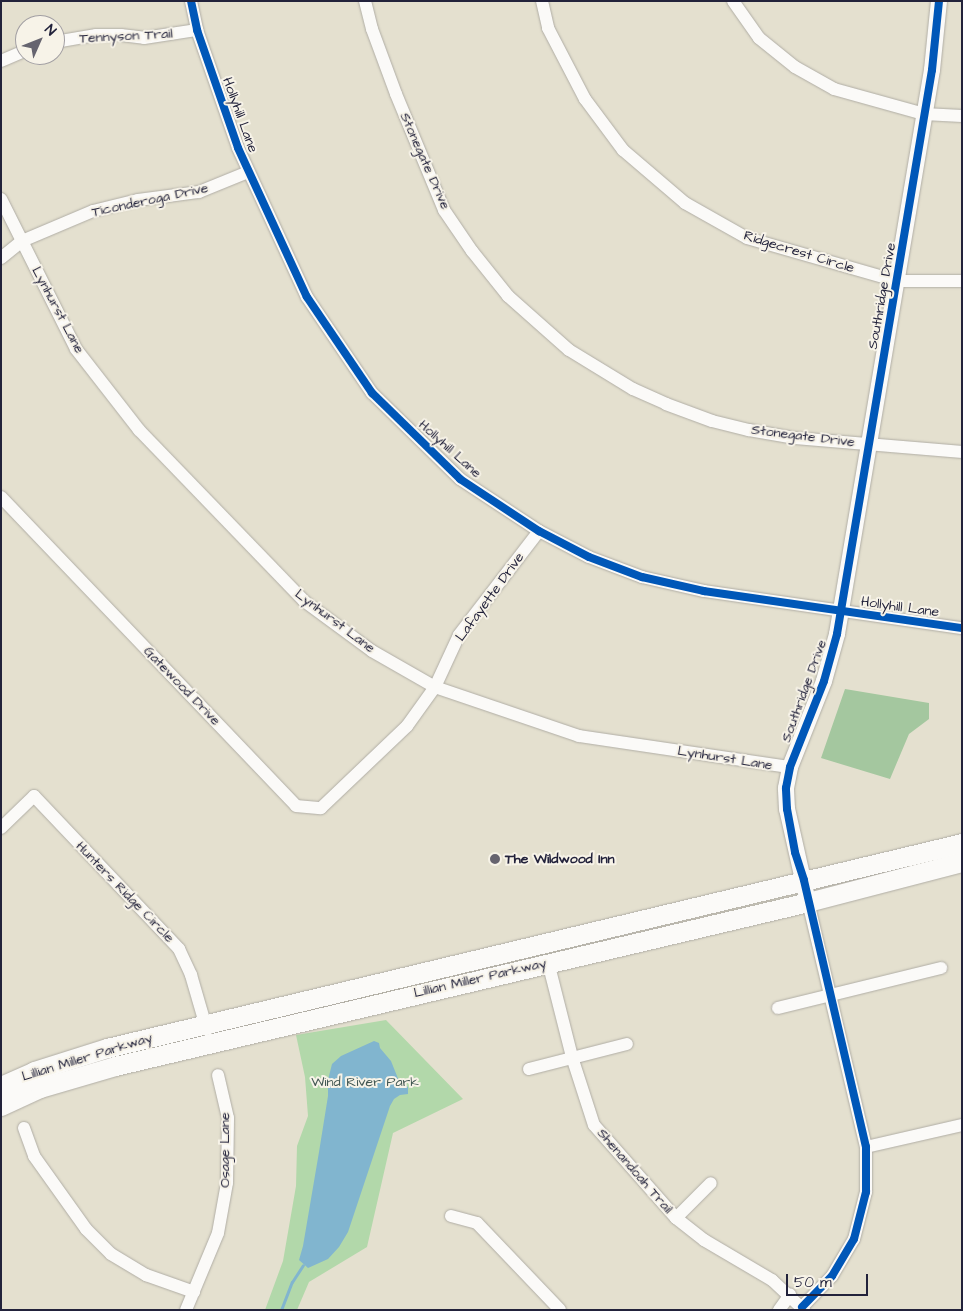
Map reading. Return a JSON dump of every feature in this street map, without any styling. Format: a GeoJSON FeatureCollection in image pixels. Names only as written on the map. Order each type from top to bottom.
{"type":"FeatureCollection","features":[{"type":"Feature","properties":{"kind":"main road","name":"Lillian Miller Parkway"},"geometry":{"type":"LineString","coordinates":[[1,1086],[34,1071],[107,1048],[962,843]]}},
{"type":"Feature","properties":{"kind":"main road","name":"Lillian Miller Parkway"},"geometry":{"type":"LineString","coordinates":[[1,1106],[50,1086],[115,1066],[808,902],[962,862]]}},
{"type":"Feature","properties":{"kind":"street","name":"Hollyhill Lane"},"geometry":{"type":"LineString","coordinates":[[191,1],[197,30],[218,96],[248,172],[307,297],[372,393],[460,479],[539,531],[589,557],[642,577],[704,592],[962,628]]}},
{"type":"Feature","properties":{"kind":"street","name":"Stonegate Drive"},"geometry":{"type":"LineString","coordinates":[[365,1],[372,29],[392,84],[444,210],[472,251],[519,308],[569,350],[633,389],[694,415],[767,433],[962,452]]}},
{"type":"Feature","properties":{"kind":"street","name":"Ridgecrest Circle"},"geometry":{"type":"LineString","coordinates":[[542,1],[548,28],[585,99],[623,150],[685,203],[747,238],[897,281],[962,281]]}},
{"type":"Feature","properties":{"kind":"street"},"geometry":{"type":"LineString","coordinates":[[733,1],[759,38],[795,68],[834,89],[924,114],[962,116]]}},
{"type":"Feature","properties":{"kind":"street","name":"Southridge Drive"},"geometry":{"type":"LineString","coordinates":[[803,1308],[832,1276],[854,1240],[866,1192],[866,1147],[804,880],[795,852],[787,809],[786,788],[790,767],[824,681],[837,634],[932,70],[939,1]]}},
{"type":"Feature","properties":{"kind":"street","name":"Tennyson Trail"},"geometry":{"type":"LineString","coordinates":[[65,40],[96,35],[121,35],[144,38],[197,30]]}},
{"type":"Feature","properties":{"kind":"street"},"geometry":{"type":"LineString","coordinates":[[1,62],[15,56]]}},
{"type":"Feature","properties":{"kind":"street","name":"Ticonderoga Drive"},"geometry":{"type":"LineString","coordinates":[[1,258],[22,241],[93,211],[138,200],[199,192],[248,172]]}},
{"type":"Feature","properties":{"kind":"street","name":"Lynhurst Lane"},"geometry":{"type":"LineString","coordinates":[[1,198],[76,349],[139,430],[304,601],[372,651],[435,687],[579,736],[790,767]]}},
{"type":"Feature","properties":{"kind":"street","name":"Gatewood Drive"},"geometry":{"type":"LineString","coordinates":[[1,497],[296,806],[321,808],[373,759]]}},
{"type":"Feature","properties":{"kind":"street","name":"Lafayette Drive"},"geometry":{"type":"LineString","coordinates":[[373,759],[407,726],[435,687],[459,636],[539,531]]}},
{"type":"Feature","properties":{"kind":"street","name":"Hunters Ridge Circle"},"geometry":{"type":"LineString","coordinates":[[1,828],[34,796],[179,949],[191,975],[206,1024],[209,1043]]}},
{"type":"Feature","properties":{"kind":"street","name":"Shenandoah Trail"},"geometry":{"type":"LineString","coordinates":[[548,962],[572,1057],[594,1125],[676,1218],[704,1240],[772,1280],[803,1308]]}},
{"type":"Feature","properties":{"kind":"street"},"geometry":{"type":"LineString","coordinates":[[778,1008],[941,968]]}},
{"type":"Feature","properties":{"kind":"street"},"geometry":{"type":"LineString","coordinates":[[529,1068],[627,1044]]}},
{"type":"Feature","properties":{"kind":"street","name":"Osage Lane"},"geometry":{"type":"LineString","coordinates":[[186,1310],[218,1233],[227,1183],[228,1118],[218,1075]]}},
{"type":"Feature","properties":{"kind":"street"},"geometry":{"type":"LineString","coordinates":[[866,1147],[962,1125]]}},
{"type":"Feature","properties":{"kind":"street"},"geometry":{"type":"LineString","coordinates":[[24,1128],[34,1156],[86,1229],[111,1254],[146,1275],[194,1292]]}},
{"type":"Feature","properties":{"kind":"street"},"geometry":{"type":"LineString","coordinates":[[676,1218],[711,1183]]}},
{"type":"Feature","properties":{"kind":"street"},"geometry":{"type":"LineString","coordinates":[[451,1216],[477,1223],[560,1310]]}},
{"type":"Feature","properties":{"kind":"street"},"geometry":{"type":"LineString","coordinates":[[779,1310],[790,1295]]}},
{"type":"Feature","properties":{"kind":"green space"},"geometry":{"type":"Polygon","coordinates":[[[845,689],[929,703],[929,719],[909,734],[890,779],[821,758],[845,689]]]}},
{"type":"Feature","properties":{"kind":"green space","name":"Wind River Park"},"geometry":{"type":"Polygon","coordinates":[[[386,1020],[463,1099],[393,1133],[367,1247],[309,1282],[297,1310],[265,1310],[283,1261],[296,1186],[297,1146],[308,1116],[305,1077],[296,1035],[386,1020]]]}},
{"type":"Feature","properties":{"kind":"water"},"geometry":{"type":"Polygon","coordinates":[[[374,1041],[379,1043],[380,1048],[391,1061],[399,1081],[408,1087],[408,1094],[400,1095],[394,1099],[390,1106],[348,1232],[339,1247],[328,1259],[308,1268],[299,1260],[319,1152],[328,1096],[328,1080],[332,1064],[341,1056],[374,1041]]]}},
{"type":"Feature","properties":{"kind":"waterway"},"geometry":{"type":"LineString","coordinates":[[281,1310],[292,1282],[303,1265]]}},
{"type":"Feature","properties":{"kind":"cycle path"},"geometry":{"type":"LineString","coordinates":[[191,1],[197,30],[238,148],[307,297],[372,393],[460,479],[539,531],[589,557],[642,577],[704,591],[962,628]]}},
{"type":"Feature","properties":{"kind":"cycle path"},"geometry":{"type":"LineString","coordinates":[[802,1307],[832,1276],[854,1239],[866,1192],[866,1147],[804,880],[795,852],[787,809],[786,788],[790,767],[824,681],[837,634],[932,70],[939,1]]}},
{"type":"Feature","properties":{"kind":"place","name":"The Wildwood Inn"},"geometry":{"type":"Point","coordinates":[495,859]}}]}
